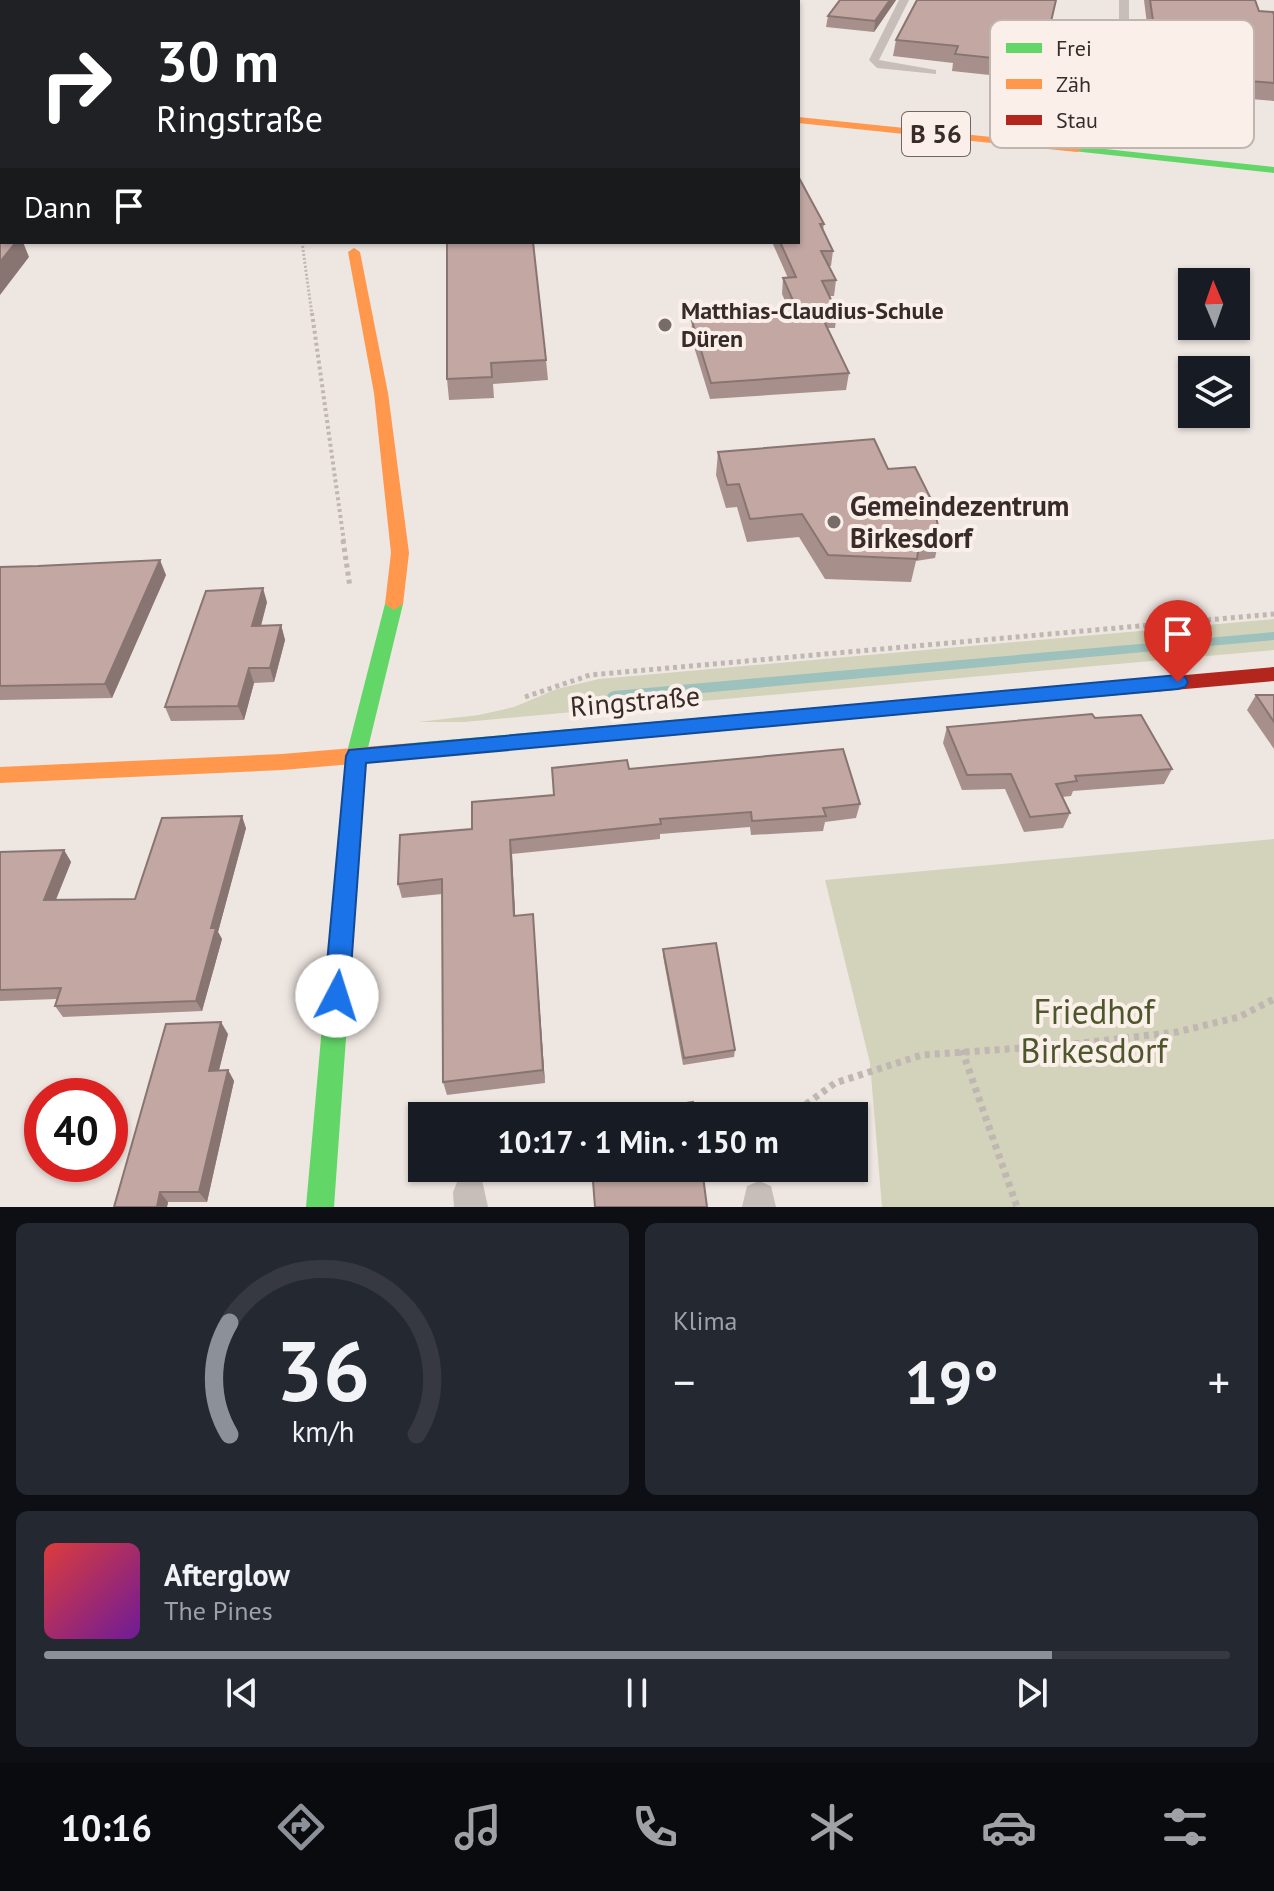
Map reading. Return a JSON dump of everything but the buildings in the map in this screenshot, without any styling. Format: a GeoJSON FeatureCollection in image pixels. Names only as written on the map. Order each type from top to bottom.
{"type":"FeatureCollection","features":[{"type":"Feature","properties":{"kind":"main road","name":"B 56"},"geometry":{"type":"LineString","coordinates":[[800,106],[990,125]]}},
{"type":"Feature","properties":{"kind":"main road","name":"B 56"},"geometry":{"type":"LineString","coordinates":[[800,120],[990,140]]}},
{"type":"Feature","properties":{"kind":"main road","name":"B 56"},"geometry":{"type":"LineString","coordinates":[[1065,148],[1274,170]]}},
{"type":"Feature","properties":{"kind":"main road","name":"B 56"},"geometry":{"type":"LineString","coordinates":[[1223,148],[1274,153]]}},
{"type":"Feature","properties":{"kind":"main road"},"geometry":{"type":"LineString","coordinates":[[320,1207],[356,756],[394,603],[400,553],[381,393],[354,252]]}},
{"type":"Feature","properties":{"kind":"main road","name":"Ringstraße"},"geometry":{"type":"LineString","coordinates":[[0,775],[356,756],[1274,674]]}},
{"type":"Feature","properties":{"kind":"lane"},"geometry":{"type":"LineString","coordinates":[[904,0],[874,60],[877,65],[932,72]]}},
{"type":"Feature","properties":{"kind":"path"},"geometry":{"type":"LineString","coordinates":[[302,244],[348,582],[354,596]]}},
{"type":"Feature","properties":{"kind":"path"},"geometry":{"type":"LineString","coordinates":[[516,701],[550,686],[590,675],[1274,614]]}},
{"type":"Feature","properties":{"kind":"path"},"geometry":{"type":"LineString","coordinates":[[809,1102],[835,1083],[922,1055],[1064,1045],[1177,1032],[1239,1017],[1274,999]]}},
{"type":"Feature","properties":{"kind":"path"},"geometry":{"type":"LineString","coordinates":[[962,1050],[1017,1207]]}},
{"type":"Feature","properties":{"kind":"green space"},"geometry":{"type":"Polygon","coordinates":[[[1274,619],[1274,650],[591,711],[589,697],[572,698],[573,712],[464,722],[418,722],[479,715],[514,707],[557,689],[599,679],[1274,619]]]}},
{"type":"Feature","properties":{"kind":"green space","name":"Friedhof Birkesdorf"},"geometry":{"type":"Polygon","coordinates":[[[1274,839],[1274,1207],[882,1207],[870,1063],[825,880],[1274,839]]]}},
{"type":"Feature","properties":{"kind":"waterway"},"geometry":{"type":"LineString","coordinates":[[614,696],[1274,636]]}},
{"type":"Feature","properties":{"kind":"traffic: fast"},"geometry":{"type":"LineString","coordinates":[[1077,149],[1274,170]]}},
{"type":"Feature","properties":{"kind":"traffic: fast"},"geometry":{"type":"LineString","coordinates":[[320,1207],[356,756],[394,604]]}},
{"type":"Feature","properties":{"kind":"traffic: fast"},"geometry":{"type":"LineString","coordinates":[[412,751],[1141,686]]}},
{"type":"Feature","properties":{"kind":"traffic: slow"},"geometry":{"type":"LineString","coordinates":[[800,120],[990,140]]}},
{"type":"Feature","properties":{"kind":"traffic: slow"},"geometry":{"type":"LineString","coordinates":[[1067,148],[1077,149]]}},
{"type":"Feature","properties":{"kind":"traffic: slow"},"geometry":{"type":"LineString","coordinates":[[354,252],[381,393],[400,553],[394,604]]}},
{"type":"Feature","properties":{"kind":"traffic: slow"},"geometry":{"type":"LineString","coordinates":[[0,775],[282,762],[412,751]]}},
{"type":"Feature","properties":{"kind":"traffic: jam"},"geometry":{"type":"LineString","coordinates":[[1141,686],[1274,674]]}},
{"type":"Feature","properties":{"kind":"place","name":"Matthias-Claudius-Schule Düren"},"geometry":{"type":"Point","coordinates":[665,325]}},
{"type":"Feature","properties":{"kind":"place","name":"Gemeindezentrum Birkesdorf"},"geometry":{"type":"Point","coordinates":[834,522]}},
{"type":"Feature","properties":{"kind":"route"},"geometry":{"type":"LineString","coordinates":[[337,996],[356,756],[1178,682]]}}]}
